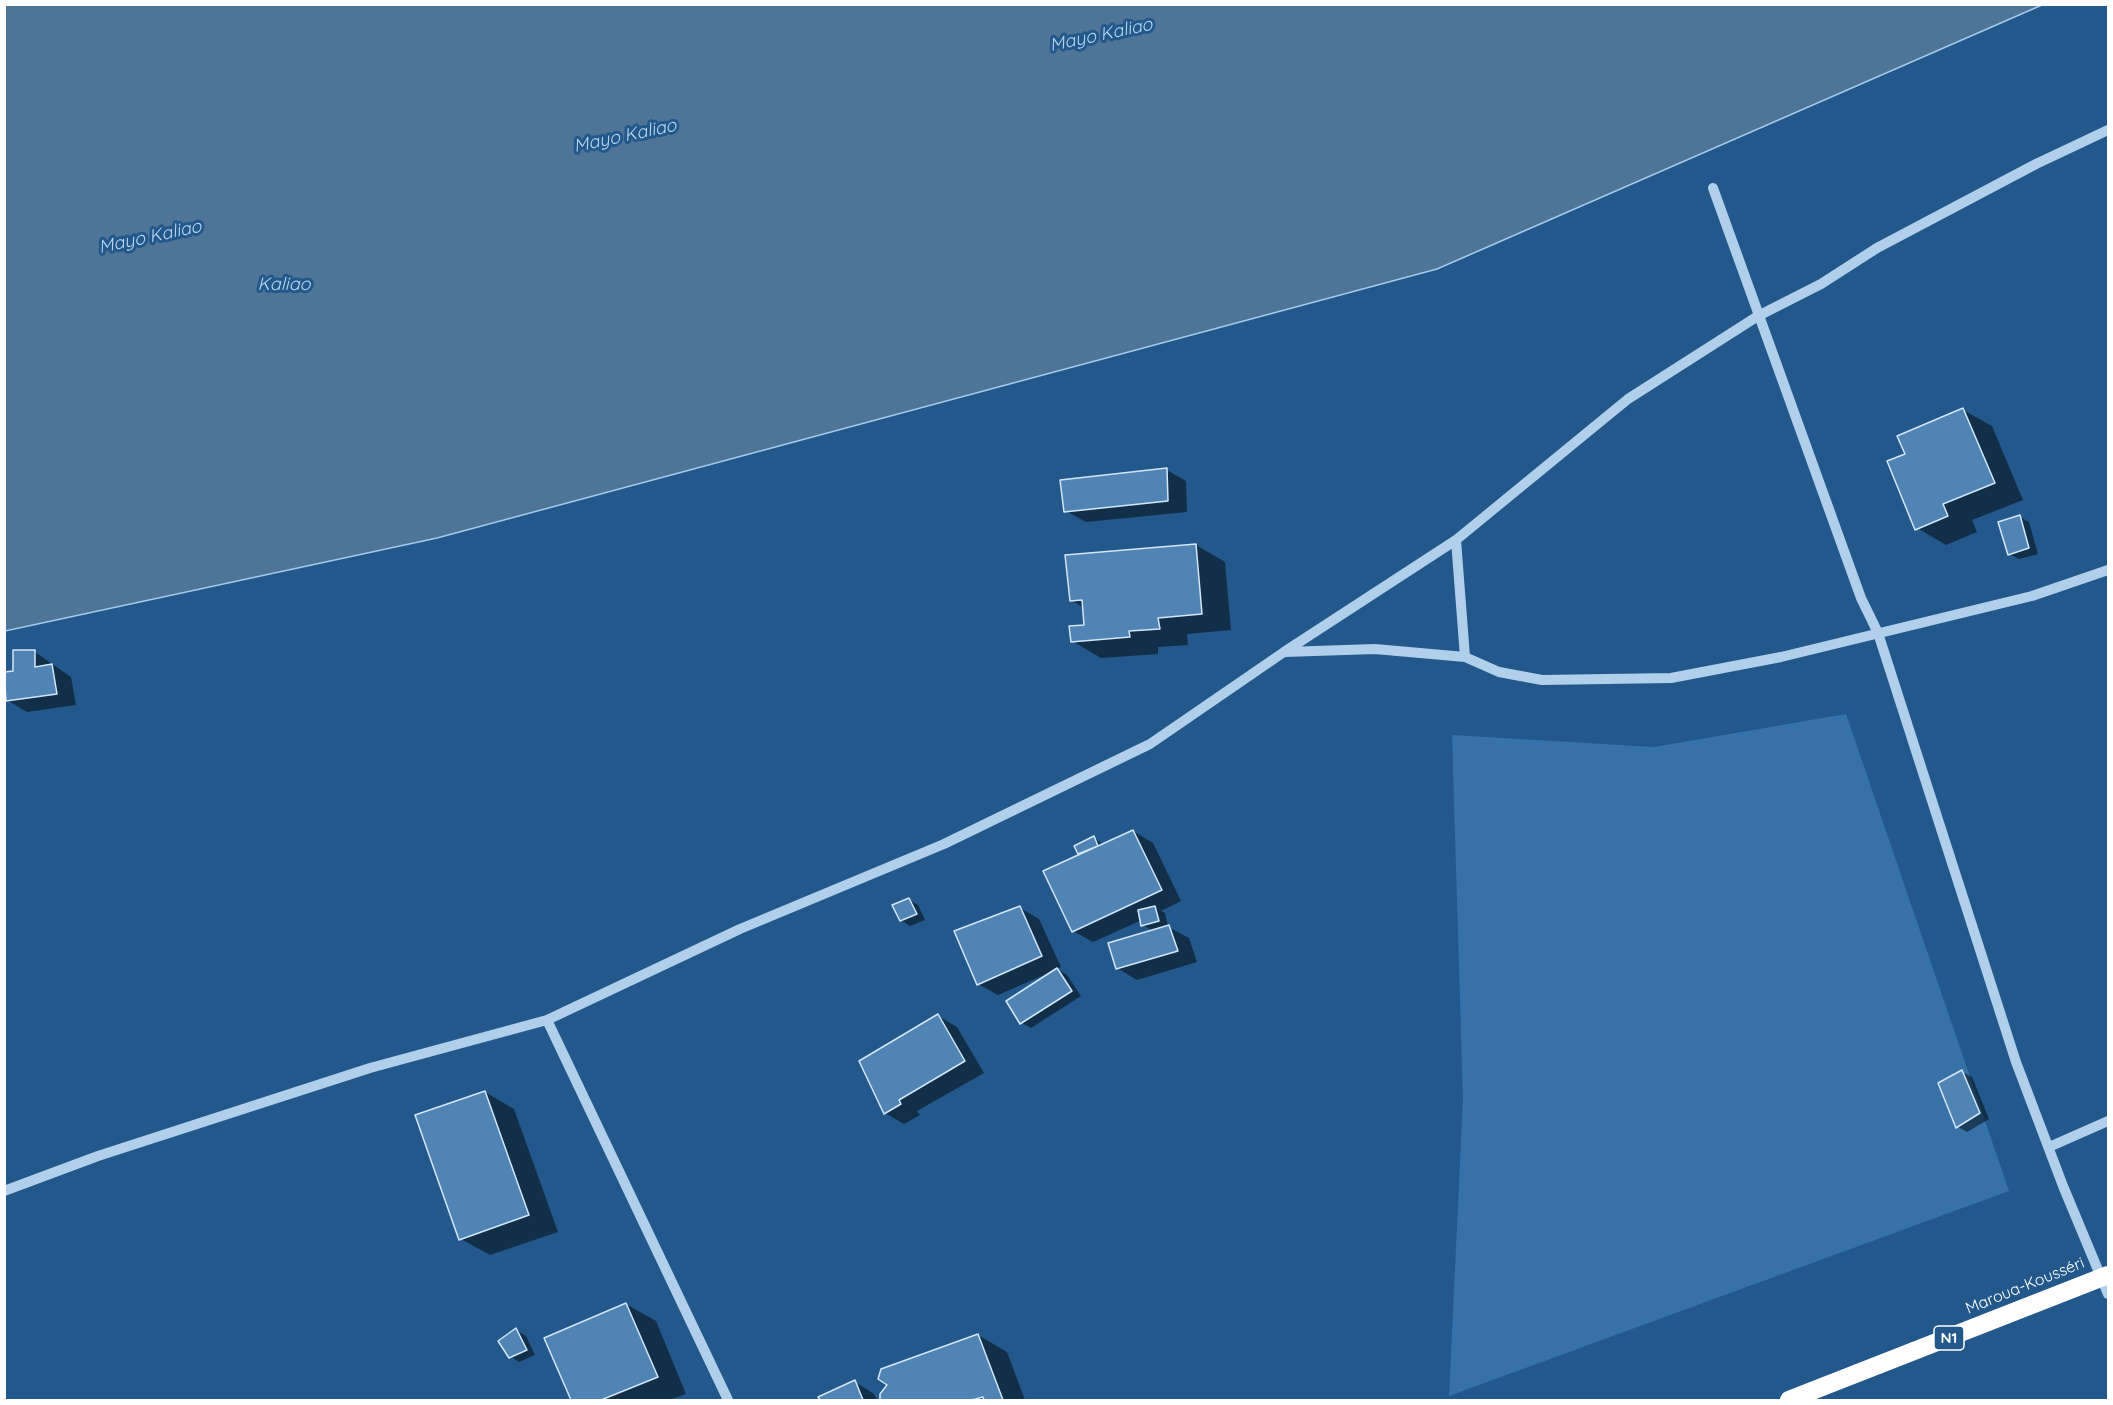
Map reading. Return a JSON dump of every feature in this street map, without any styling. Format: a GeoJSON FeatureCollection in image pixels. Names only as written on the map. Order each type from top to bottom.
{"type":"FeatureCollection","features":[{"type":"Feature","properties":{"kind":"highway","name":"Maroua-Kousséri"},"geometry":{"type":"LineString","coordinates":[[1789,1401],[2107,1282]]}},
{"type":"Feature","properties":{"kind":"street"},"geometry":{"type":"LineString","coordinates":[[4,1191],[98,1156],[358,1072],[547,1020],[740,929],[944,844],[1150,744],[1284,652],[1456,540],[1628,399],[1758,316],[1821,284],[1876,248],[2109,130]]}},
{"type":"Feature","properties":{"kind":"street"},"geometry":{"type":"LineString","coordinates":[[1713,188],[1861,598],[1878,633],[2016,1062],[2049,1147],[2107,1282]]}},
{"type":"Feature","properties":{"kind":"street"},"geometry":{"type":"LineString","coordinates":[[1456,540],[1465,657]]}},
{"type":"Feature","properties":{"kind":"street"},"geometry":{"type":"LineString","coordinates":[[1284,652],[1375,650],[1465,657],[1498,672],[1542,680],[1671,678],[1781,657],[2032,596],[2109,570]]}},
{"type":"Feature","properties":{"kind":"street"},"geometry":{"type":"LineString","coordinates":[[547,1020],[728,1401]]}},
{"type":"Feature","properties":{"kind":"street"},"geometry":{"type":"LineString","coordinates":[[2049,1147],[2109,1121]]}},
{"type":"Feature","properties":{"kind":"shaded area"},"geometry":{"type":"Polygon","coordinates":[[[1846,714],[2009,1191],[1449,1396],[1463,1099],[1452,735],[1654,747],[1846,714]]]}},
{"type":"Feature","properties":{"kind":"water","name":"Kaliao"},"geometry":{"type":"Polygon","coordinates":[[[4,5],[2042,5],[1437,269],[437,538],[5,631],[4,5]]]}},
{"type":"Feature","properties":{"kind":"building"},"geometry":{"type":"Polygon","coordinates":[[[1963,408],[1995,483],[1943,504],[1948,516],[1915,530],[1887,461],[1905,454],[1897,436],[1963,408]]]}},
{"type":"Feature","properties":{"kind":"building"},"geometry":{"type":"Polygon","coordinates":[[[1167,468],[1168,501],[1064,512],[1060,480],[1167,468]]]}},
{"type":"Feature","properties":{"kind":"building"},"geometry":{"type":"Polygon","coordinates":[[[2020,515],[2029,548],[2008,555],[1998,522],[2020,515]]]}},
{"type":"Feature","properties":{"kind":"building"},"geometry":{"type":"Polygon","coordinates":[[[1196,544],[1202,614],[1158,618],[1160,629],[1129,631],[1130,637],[1071,642],[1069,626],[1084,625],[1082,600],[1070,601],[1065,555],[1196,544]]]}},
{"type":"Feature","properties":{"kind":"building"},"geometry":{"type":"Polygon","coordinates":[[[13,650],[35,650],[35,667],[52,664],[57,694],[6,701],[4,672],[13,671],[13,650]]]}},
{"type":"Feature","properties":{"kind":"building"},"geometry":{"type":"Polygon","coordinates":[[[1133,830],[1162,890],[1072,932],[1043,871],[1133,830]]]}},
{"type":"Feature","properties":{"kind":"building"},"geometry":{"type":"Polygon","coordinates":[[[1094,836],[1098,846],[1078,854],[1074,846],[1094,836]]]}},
{"type":"Feature","properties":{"kind":"building"},"geometry":{"type":"Polygon","coordinates":[[[909,898],[917,914],[900,921],[892,905],[909,898]]]}},
{"type":"Feature","properties":{"kind":"building"},"geometry":{"type":"Polygon","coordinates":[[[1020,906],[1042,956],[977,985],[954,931],[1020,906]]]}},
{"type":"Feature","properties":{"kind":"building"},"geometry":{"type":"Polygon","coordinates":[[[1155,906],[1159,921],[1141,926],[1138,910],[1155,906]]]}},
{"type":"Feature","properties":{"kind":"building"},"geometry":{"type":"Polygon","coordinates":[[[1169,925],[1178,951],[1116,969],[1108,943],[1169,925]]]}},
{"type":"Feature","properties":{"kind":"building"},"geometry":{"type":"Polygon","coordinates":[[[1057,968],[1072,991],[1020,1024],[1006,1001],[1057,968]]]}},
{"type":"Feature","properties":{"kind":"building"},"geometry":{"type":"Polygon","coordinates":[[[938,1014],[965,1061],[899,1100],[901,1104],[884,1114],[859,1061],[938,1014]]]}},
{"type":"Feature","properties":{"kind":"building"},"geometry":{"type":"Polygon","coordinates":[[[1962,1070],[1980,1113],[1956,1128],[1938,1083],[1962,1070]]]}},
{"type":"Feature","properties":{"kind":"building"},"geometry":{"type":"Polygon","coordinates":[[[485,1091],[529,1215],[459,1240],[415,1115],[485,1091]]]}},
{"type":"Feature","properties":{"kind":"building"},"geometry":{"type":"Polygon","coordinates":[[[626,1303],[658,1377],[601,1400],[571,1400],[544,1338],[626,1303]]]}},
{"type":"Feature","properties":{"kind":"building"},"geometry":{"type":"Polygon","coordinates":[[[516,1328],[527,1350],[509,1358],[498,1341],[516,1328]]]}},
{"type":"Feature","properties":{"kind":"building"},"geometry":{"type":"Polygon","coordinates":[[[978,1334],[1003,1400],[984,1400],[983,1397],[972,1400],[880,1400],[880,1394],[887,1385],[878,1379],[881,1369],[978,1334]]]}},
{"type":"Feature","properties":{"kind":"building"},"geometry":{"type":"Polygon","coordinates":[[[855,1380],[863,1400],[820,1400],[818,1397],[855,1380]]]}},
{"type":"Feature","properties":{"kind":"water label","name":"Mayo Kaliao"},"geometry":{"type":"Point","coordinates":[1101,35]}},
{"type":"Feature","properties":{"kind":"water label","name":"Mayo Kaliao"},"geometry":{"type":"Point","coordinates":[625,136]}},
{"type":"Feature","properties":{"kind":"water label","name":"Mayo Kaliao"},"geometry":{"type":"Point","coordinates":[150,237]}}]}
